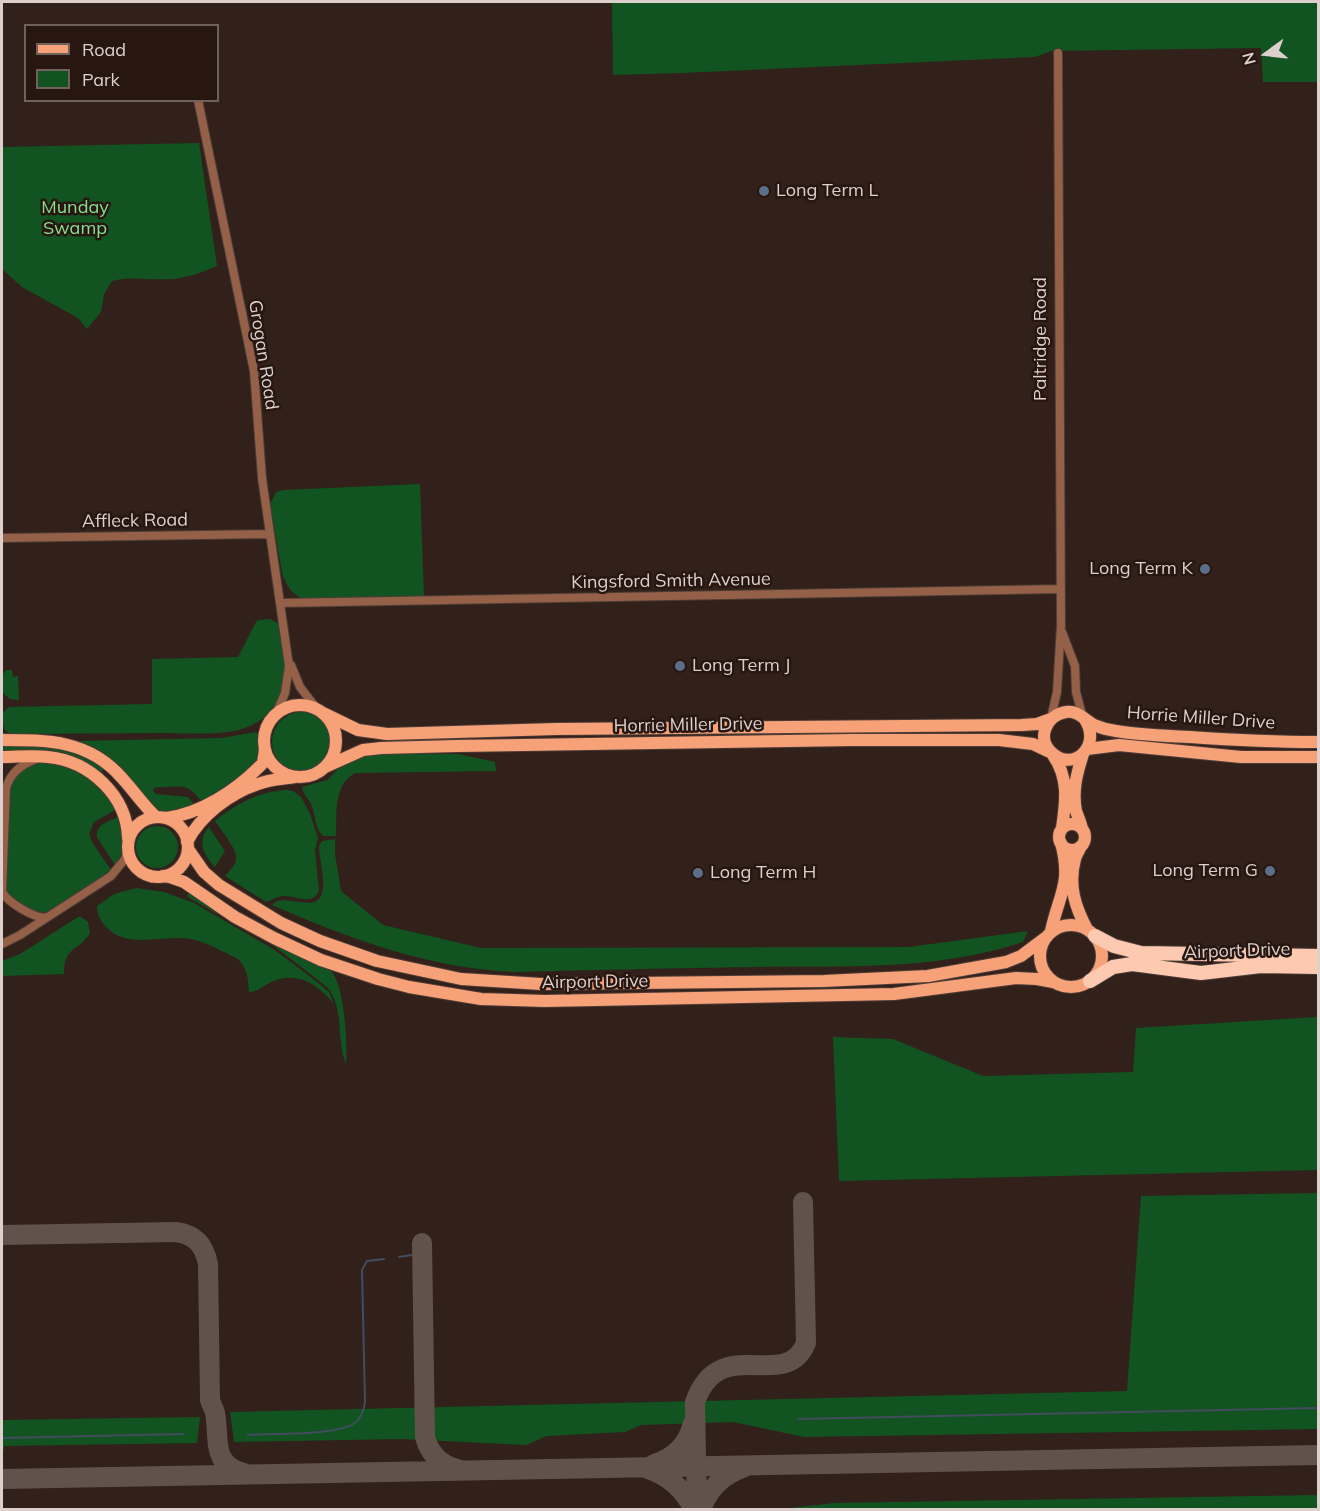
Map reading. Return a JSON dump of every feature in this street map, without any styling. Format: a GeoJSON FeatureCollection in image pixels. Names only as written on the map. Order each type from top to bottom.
{"type":"FeatureCollection","features":[{"type":"Feature","properties":{"kind":"highway","name":"Airport Drive"},"geometry":{"type":"LineString","coordinates":[[1091,933],[1114,946],[1141,953],[1318,956]]}},
{"type":"Feature","properties":{"kind":"highway","name":"Airport Drive"},"geometry":{"type":"LineString","coordinates":[[1090,981],[1113,968],[1132,964],[1201,973],[1262,966],[1318,967]]}},
{"type":"Feature","properties":{"kind":"main road"},"geometry":{"type":"LineString","coordinates":[[128,844],[132,831],[147,819],[190,813],[215,800],[259,767],[265,755],[267,727],[276,714],[283,709],[300,705],[320,711],[331,723],[336,743],[333,756],[325,766],[313,774],[268,781],[242,791],[203,818],[187,845]]}},
{"type":"Feature","properties":{"kind":"main road","name":"Horrie Miller Drive"},"geometry":{"type":"LineString","coordinates":[[320,711],[358,730],[387,734],[556,729],[1022,725],[1037,724],[1051,718]]}},
{"type":"Feature","properties":{"kind":"main road"},"geometry":{"type":"LineString","coordinates":[[1071,712],[1084,718],[1091,735],[1076,775],[1076,811],[1085,836],[1075,857],[1073,897],[1076,908],[1101,947],[1102,960],[1098,972],[1090,981],[1071,987],[1053,982],[1044,973],[1040,962],[1040,950],[1048,935],[1065,885],[1066,862],[1059,836],[1066,794],[1065,780],[1060,766],[1046,745],[1044,736],[1051,718],[1071,712]]}},
{"type":"Feature","properties":{"kind":"main road","name":"Horrie Miller Drive"},"geometry":{"type":"LineString","coordinates":[[1084,718],[1108,730],[1154,735],[1241,741],[1318,742]]}},
{"type":"Feature","properties":{"kind":"main road","name":"Horrie Miller Drive"},"geometry":{"type":"LineString","coordinates":[[325,766],[363,750],[446,746],[990,740],[1033,744],[1052,754]]}},
{"type":"Feature","properties":{"kind":"main road"},"geometry":{"type":"LineString","coordinates":[[2,741],[60,742],[87,751],[113,768],[141,801],[161,817],[174,822],[181,828],[187,845],[186,858],[172,873],[163,876],[143,873],[135,867],[130,858],[126,818],[108,787],[75,764],[49,757],[2,757]]}},
{"type":"Feature","properties":{"kind":"main road","name":"Horrie Miller Drive"},"geometry":{"type":"LineString","coordinates":[[1085,751],[1119,746],[1241,757],[1318,757]]}},
{"type":"Feature","properties":{"kind":"main road"},"geometry":{"type":"LineString","coordinates":[[265,747],[277,768],[292,776],[300,777]]}},
{"type":"Feature","properties":{"kind":"main road"},"geometry":{"type":"LineString","coordinates":[[1052,754],[1067,759],[1085,751]]}},
{"type":"Feature","properties":{"kind":"main road"},"geometry":{"type":"LineString","coordinates":[[1062,828],[1072,824],[1082,829]]}},
{"type":"Feature","properties":{"kind":"main road"},"geometry":{"type":"LineString","coordinates":[[1061,843],[1070,850],[1081,846]]}},
{"type":"Feature","properties":{"kind":"main road","name":"Airport Drive"},"geometry":{"type":"LineString","coordinates":[[187,845],[204,872],[226,890],[304,934],[377,961],[461,979],[541,984],[824,981],[928,976],[1006,962],[1021,956],[1048,935]]}},
{"type":"Feature","properties":{"kind":"main road","name":"Airport Drive"},"geometry":{"type":"LineString","coordinates":[[163,876],[179,880],[243,921],[321,960],[408,987],[481,999],[545,1001],[872,995],[932,990],[1016,978],[1053,982]]}},
{"type":"Feature","properties":{"kind":"main road"},"geometry":{"type":"LineString","coordinates":[[1048,935],[1066,925],[1077,925],[1091,933]]}},
{"type":"Feature","properties":{"kind":"street","name":"Paltridge Road"},"geometry":{"type":"LineString","coordinates":[[1051,718],[1057,692],[1061,625],[1058,53]]}},
{"type":"Feature","properties":{"kind":"street","name":"Grogan Road"},"geometry":{"type":"LineString","coordinates":[[198,102],[254,371],[260,458],[269,534],[288,652],[296,681],[320,711]]}},
{"type":"Feature","properties":{"kind":"street","name":"Affleck Road"},"geometry":{"type":"LineString","coordinates":[[2,538],[269,534]]}},
{"type":"Feature","properties":{"kind":"street","name":"Kingsford Smith Avenue"},"geometry":{"type":"LineString","coordinates":[[281,603],[1060,589]]}},
{"type":"Feature","properties":{"kind":"street","name":"Paltridge Road"},"geometry":{"type":"LineString","coordinates":[[1061,625],[1075,666],[1076,692],[1084,718]]}},
{"type":"Feature","properties":{"kind":"street","name":"Grogan Road"},"geometry":{"type":"LineString","coordinates":[[276,714],[285,693],[288,678],[288,652]]}},
{"type":"Feature","properties":{"kind":"street"},"geometry":{"type":"LineString","coordinates":[[46,917],[39,918],[4,897],[2,867],[4,796],[7,782],[24,764],[49,757]]}},
{"type":"Feature","properties":{"kind":"street"},"geometry":{"type":"LineString","coordinates":[[2,944],[20,935],[111,876],[125,859],[128,844]]}},
{"type":"Feature","properties":{"kind":"green space"},"geometry":{"type":"Polygon","coordinates":[[[612,2],[1318,2],[1318,82],[1263,82],[1261,48],[1051,51],[1035,57],[613,75],[612,2]]]}},
{"type":"Feature","properties":{"kind":"green space","name":"Munday Swamp"},"geometry":{"type":"Polygon","coordinates":[[[199,143],[217,266],[180,278],[112,281],[104,294],[101,312],[87,329],[78,318],[22,287],[2,269],[2,147],[199,143]]]}},
{"type":"Feature","properties":{"kind":"green space"},"geometry":{"type":"Polygon","coordinates":[[[420,484],[424,597],[304,600],[290,589],[282,572],[270,504],[276,492],[420,484]]]}},
{"type":"Feature","properties":{"kind":"green space"},"geometry":{"type":"Polygon","coordinates":[[[270,619],[279,624],[284,665],[281,695],[272,710],[258,722],[246,728],[225,732],[198,733],[10,734],[4,729],[2,713],[9,707],[152,704],[152,659],[238,657],[256,622],[270,619]]]}},
{"type":"Feature","properties":{"kind":"green space"},"geometry":{"type":"Polygon","coordinates":[[[6,670],[12,670],[13,677],[18,676],[19,700],[10,699],[2,692],[2,675],[6,670]]]}},
{"type":"Feature","properties":{"kind":"green space"},"geometry":{"type":"Polygon","coordinates":[[[302,712],[323,721],[332,742],[323,763],[302,772],[281,763],[272,742],[281,721],[302,712]]]}},
{"type":"Feature","properties":{"kind":"green space"},"geometry":{"type":"Polygon","coordinates":[[[255,732],[260,735],[261,743],[257,764],[244,776],[203,804],[193,792],[184,787],[154,788],[153,791],[156,794],[188,797],[196,807],[166,813],[156,810],[86,745],[76,741],[222,738],[255,732]]]}},
{"type":"Feature","properties":{"kind":"green space"},"geometry":{"type":"Polygon","coordinates":[[[45,745],[82,754],[105,768],[100,774],[2,752],[2,746],[45,745]]]}},
{"type":"Feature","properties":{"kind":"green space"},"geometry":{"type":"Polygon","coordinates":[[[458,754],[495,762],[496,771],[355,773],[348,778],[340,792],[336,836],[323,836],[318,829],[311,804],[302,787],[327,780],[342,765],[362,756],[458,754]]]}},
{"type":"Feature","properties":{"kind":"green space"},"geometry":{"type":"Polygon","coordinates":[[[42,762],[66,766],[86,776],[117,809],[94,822],[89,834],[111,870],[51,911],[37,912],[17,903],[11,898],[5,886],[7,810],[9,795],[17,774],[23,769],[42,762]]]}},
{"type":"Feature","properties":{"kind":"green space"},"geometry":{"type":"Polygon","coordinates":[[[287,790],[301,797],[310,814],[318,838],[315,850],[319,891],[316,896],[308,899],[284,896],[266,902],[225,876],[234,864],[236,856],[215,821],[231,809],[257,796],[287,790]]]}},
{"type":"Feature","properties":{"kind":"green space"},"geometry":{"type":"Polygon","coordinates":[[[120,816],[124,836],[123,847],[115,865],[97,837],[97,833],[101,826],[120,816]]]}},
{"type":"Feature","properties":{"kind":"green space"},"geometry":{"type":"Polygon","coordinates":[[[157,826],[172,832],[178,847],[172,862],[157,868],[142,862],[136,847],[142,832],[157,826]]]}},
{"type":"Feature","properties":{"kind":"green space"},"geometry":{"type":"Polygon","coordinates":[[[209,827],[225,851],[215,867],[208,858],[202,843],[209,827]]]}},
{"type":"Feature","properties":{"kind":"green space"},"geometry":{"type":"Polygon","coordinates":[[[335,839],[341,891],[383,925],[481,948],[909,947],[1028,931],[1023,942],[990,951],[956,958],[888,965],[513,972],[450,965],[360,940],[272,905],[284,900],[307,903],[319,899],[323,882],[319,846],[322,841],[335,839]]]}},
{"type":"Feature","properties":{"kind":"green space"},"geometry":{"type":"Polygon","coordinates":[[[136,888],[164,892],[194,903],[273,949],[329,992],[334,1004],[313,985],[298,979],[281,979],[249,992],[246,970],[238,959],[197,940],[180,938],[135,940],[115,934],[101,920],[97,906],[114,894],[136,888]]]}},
{"type":"Feature","properties":{"kind":"green space"},"geometry":{"type":"Polygon","coordinates":[[[189,892],[332,972],[340,990],[342,1002],[346,1030],[346,1064],[336,1005],[327,987],[274,946],[189,898],[187,895],[189,892]]]}},
{"type":"Feature","properties":{"kind":"green space"},"geometry":{"type":"Polygon","coordinates":[[[78,917],[88,922],[90,933],[66,958],[64,974],[2,976],[2,961],[20,954],[78,917]]]}},
{"type":"Feature","properties":{"kind":"green space"},"geometry":{"type":"Polygon","coordinates":[[[1318,1017],[1318,1170],[839,1181],[833,1037],[893,1039],[983,1076],[1133,1072],[1136,1028],[1318,1017]]]}},
{"type":"Feature","properties":{"kind":"green space"},"geometry":{"type":"Polygon","coordinates":[[[1318,1193],[1318,1429],[804,1437],[733,1422],[641,1425],[625,1432],[547,1436],[526,1445],[402,1439],[234,1442],[230,1412],[1127,1391],[1141,1196],[1318,1193]]]}},
{"type":"Feature","properties":{"kind":"green space"},"geometry":{"type":"Polygon","coordinates":[[[200,1417],[197,1443],[4,1446],[2,1455],[2,1420],[200,1417]]]}},
{"type":"Feature","properties":{"kind":"green space"},"geometry":{"type":"Polygon","coordinates":[[[1318,1495],[1318,1510],[781,1509],[834,1503],[1318,1495]]]}},
{"type":"Feature","properties":{"kind":"waterway"},"geometry":{"type":"LineString","coordinates":[[399,1257],[412,1255]]}},
{"type":"Feature","properties":{"kind":"waterway"},"geometry":{"type":"LineString","coordinates":[[248,1435],[334,1430],[346,1427],[359,1419],[365,1402],[362,1270],[367,1261],[384,1259]]}},
{"type":"Feature","properties":{"kind":"waterway"},"geometry":{"type":"LineString","coordinates":[[798,1419],[1318,1408]]}},
{"type":"Feature","properties":{"kind":"waterway"},"geometry":{"type":"LineString","coordinates":[[2,1438],[183,1434]]}},
{"type":"Feature","properties":{"kind":"taxiway"},"geometry":{"type":"LineString","coordinates":[[697,1510],[695,1402],[706,1381],[720,1370],[736,1366],[783,1364],[796,1357],[806,1343],[803,1202]]}},
{"type":"Feature","properties":{"kind":"taxiway"},"geometry":{"type":"LineString","coordinates":[[2,1235],[176,1232],[194,1238],[204,1251],[208,1264],[210,1400],[215,1413],[219,1450],[227,1465],[247,1474]]}},
{"type":"Feature","properties":{"kind":"taxiway"},"geometry":{"type":"LineString","coordinates":[[422,1243],[425,1437],[429,1448],[437,1458],[446,1465],[458,1469]]}},
{"type":"Feature","properties":{"kind":"taxiway"},"geometry":{"type":"LineString","coordinates":[[654,1464],[668,1458],[684,1444],[693,1423]]}},
{"type":"Feature","properties":{"kind":"taxiway"},"geometry":{"type":"LineString","coordinates":[[2,1479],[1318,1455]]}},
{"type":"Feature","properties":{"kind":"taxiway"},"geometry":{"type":"LineString","coordinates":[[701,1510],[708,1495],[718,1483],[745,1467]]}},
{"type":"Feature","properties":{"kind":"taxiway"},"geometry":{"type":"LineString","coordinates":[[648,1469],[663,1475],[675,1484],[686,1496],[694,1510]]}},
{"type":"Feature","properties":{"kind":"place","name":"Long Term L"},"geometry":{"type":"Point","coordinates":[764,191]}},
{"type":"Feature","properties":{"kind":"place","name":"Long Term K"},"geometry":{"type":"Point","coordinates":[1205,569]}},
{"type":"Feature","properties":{"kind":"place","name":"Long Term J"},"geometry":{"type":"Point","coordinates":[680,666]}},
{"type":"Feature","properties":{"kind":"place","name":"Long Term G"},"geometry":{"type":"Point","coordinates":[1270,871]}},
{"type":"Feature","properties":{"kind":"place","name":"Long Term H"},"geometry":{"type":"Point","coordinates":[698,873]}}]}
